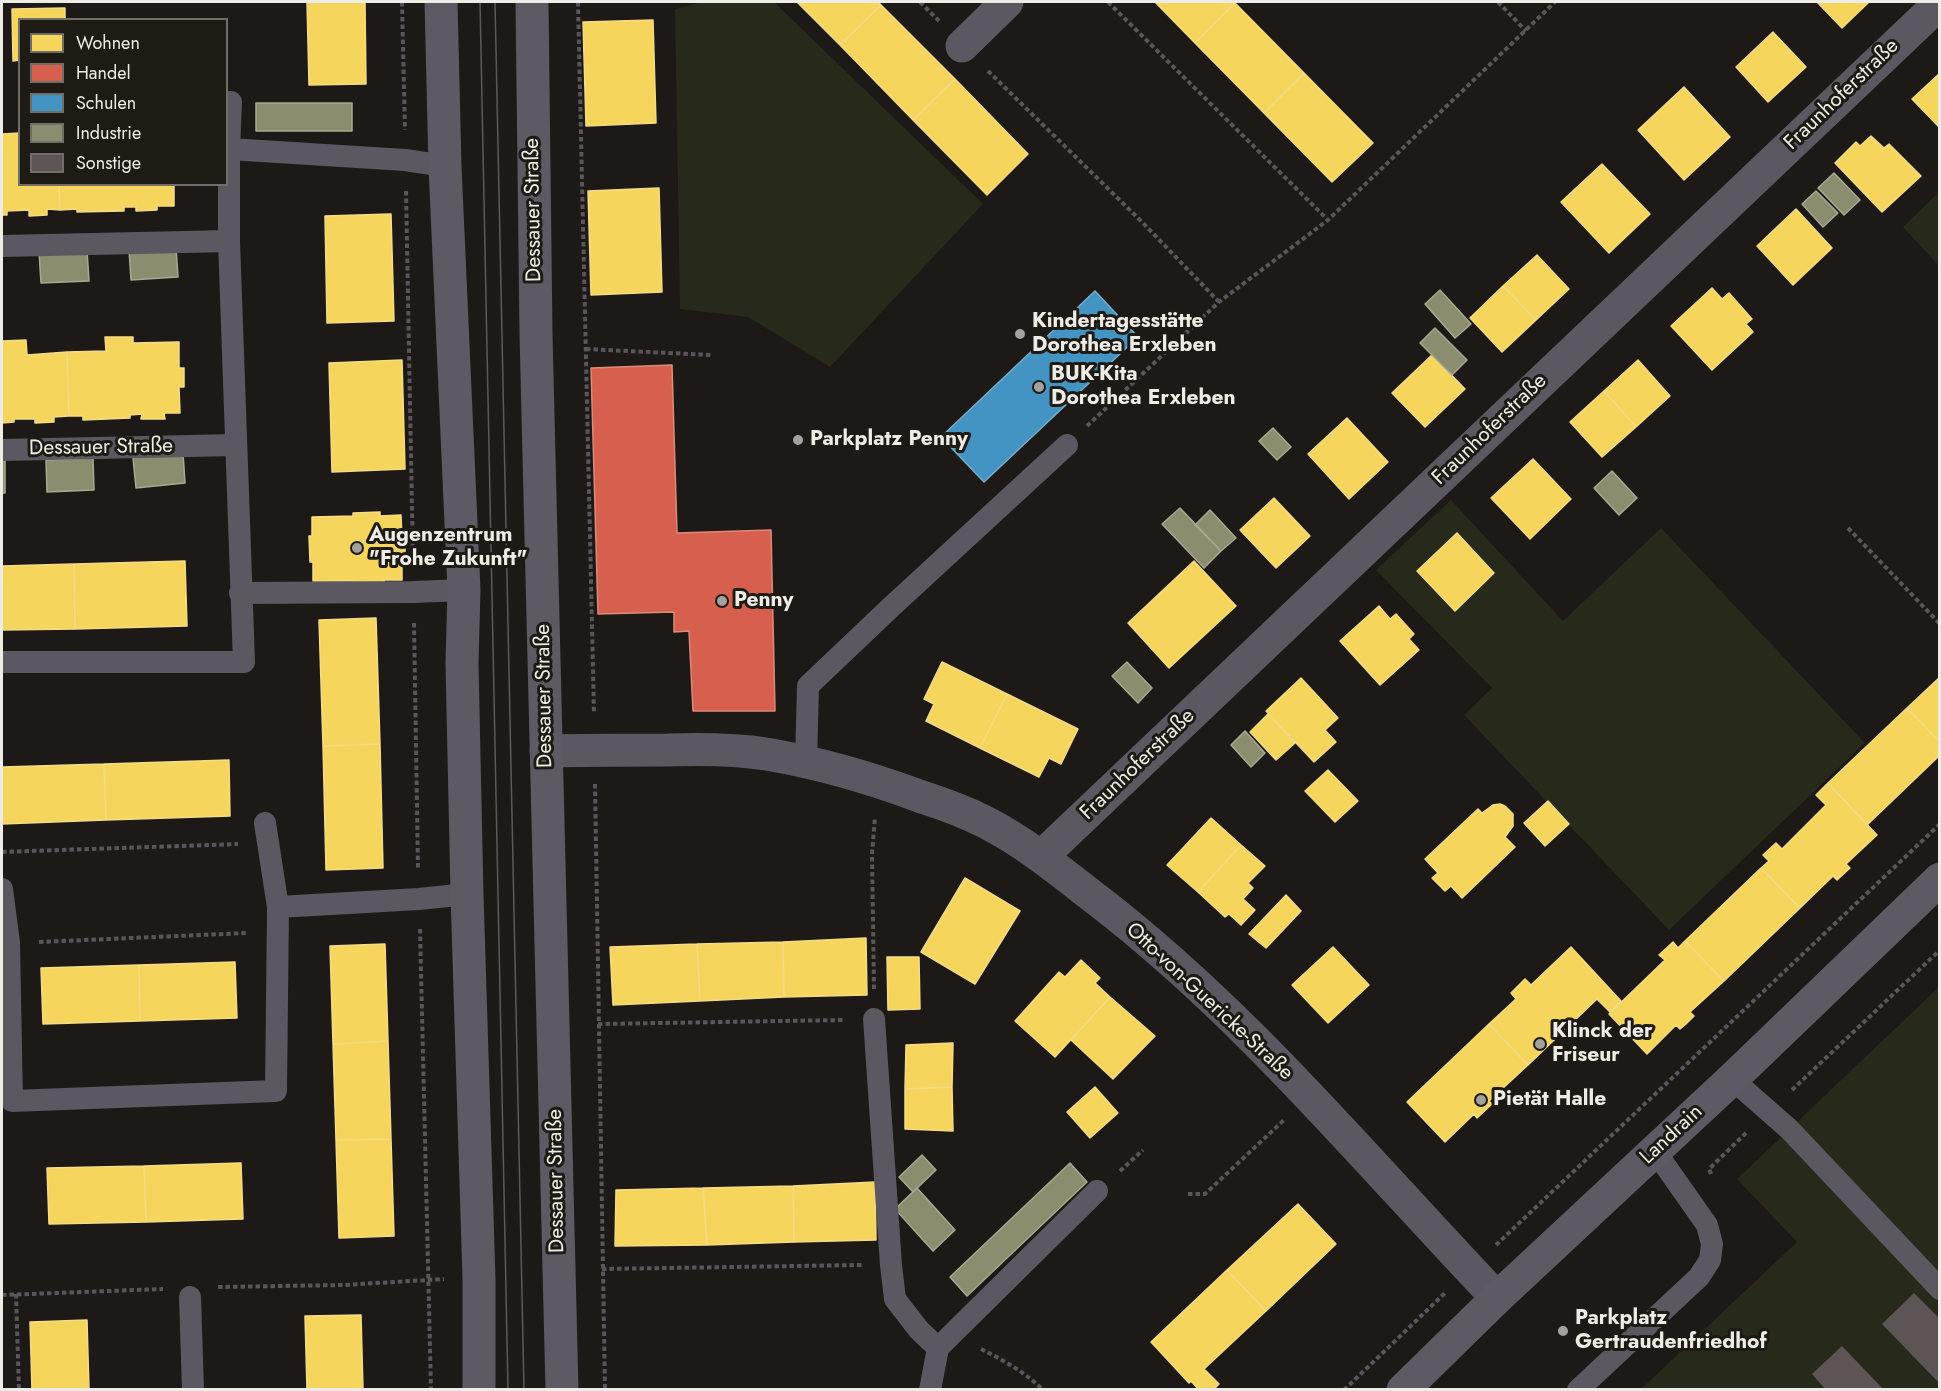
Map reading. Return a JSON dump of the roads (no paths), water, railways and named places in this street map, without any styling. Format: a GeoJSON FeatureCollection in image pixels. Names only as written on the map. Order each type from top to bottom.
{"type":"FeatureCollection","features":[{"type":"Feature","properties":{"kind":"main road"},"geometry":{"type":"LineString","coordinates":[[441,2],[445,166],[464,590],[462,663],[479,1279],[479,1389]]}},
{"type":"Feature","properties":{"kind":"main road","name":"Dessauer Straße"},"geometry":{"type":"LineString","coordinates":[[532,2],[536,334],[562,1389]]}},
{"type":"Feature","properties":{"kind":"main road","name":"Landrain"},"geometry":{"type":"LineString","coordinates":[[1403,1389],[1940,879]]}},
{"type":"Feature","properties":{"kind":"street"},"geometry":{"type":"LineString","coordinates":[[962,46],[1007,2]]}},
{"type":"Feature","properties":{"kind":"street","name":"Fraunhoferstraße"},"geometry":{"type":"LineString","coordinates":[[1041,857],[1940,3]]}},
{"type":"Feature","properties":{"kind":"street","name":"Otto-von-Guericke-Straße"},"geometry":{"type":"LineString","coordinates":[[546,751],[705,749],[763,753],[878,781],[988,823],[1041,857],[1133,928],[1235,1019],[1497,1298]]}},
{"type":"Feature","properties":{"kind":"lane"},"geometry":{"type":"LineString","coordinates":[[2,662],[244,662],[229,242],[231,102],[228,102]]}},
{"type":"Feature","properties":{"kind":"lane"},"geometry":{"type":"LineString","coordinates":[[229,149],[405,160],[445,166]]}},
{"type":"Feature","properties":{"kind":"lane"},"geometry":{"type":"LineString","coordinates":[[2,246],[229,242]]}},
{"type":"Feature","properties":{"kind":"lane","name":"Dessauer Straße"},"geometry":{"type":"LineString","coordinates":[[2,450],[236,444]]}},
{"type":"Feature","properties":{"kind":"lane"},"geometry":{"type":"LineString","coordinates":[[806,762],[808,686],[1067,445]]}},
{"type":"Feature","properties":{"kind":"lane"},"geometry":{"type":"LineString","coordinates":[[240,593],[464,590]]}},
{"type":"Feature","properties":{"kind":"lane"},"geometry":{"type":"LineString","coordinates":[[2,889],[9,943],[12,1101],[276,1091],[278,907],[267,833]]}},
{"type":"Feature","properties":{"kind":"lane"},"geometry":{"type":"LineString","coordinates":[[278,907],[467,894]]}},
{"type":"Feature","properties":{"kind":"lane"},"geometry":{"type":"LineString","coordinates":[[874,1019],[895,1299],[918,1330],[938,1348]]}},
{"type":"Feature","properties":{"kind":"lane"},"geometry":{"type":"LineString","coordinates":[[1732,1078],[1789,1130],[1940,1289]]}},
{"type":"Feature","properties":{"kind":"lane"},"geometry":{"type":"LineString","coordinates":[[1578,1389],[1699,1277],[1710,1260],[1712,1244],[1707,1225],[1655,1151]]}},
{"type":"Feature","properties":{"kind":"lane"},"geometry":{"type":"LineString","coordinates":[[930,1389],[938,1348],[1097,1191]]}},
{"type":"Feature","properties":{"kind":"lane"},"geometry":{"type":"LineString","coordinates":[[192,1292],[193,1389]]}},
{"type":"Feature","properties":{"kind":"tram line"},"geometry":{"type":"LineString","coordinates":[[480,2],[508,1390]]}},
{"type":"Feature","properties":{"kind":"tram line"},"geometry":{"type":"LineString","coordinates":[[495,2],[524,1390]]}},
{"type":"Feature","properties":{"kind":"place","name":"Kindertagesstätte Dorothea Erxleben"},"geometry":{"type":"Point","coordinates":[1020,334]}},
{"type":"Feature","properties":{"kind":"place","name":"BUK-Kita Dorothea Erxleben"},"geometry":{"type":"Point","coordinates":[1039,387]}},
{"type":"Feature","properties":{"kind":"place","name":"Parkplatz Penny"},"geometry":{"type":"Point","coordinates":[798,440]}},
{"type":"Feature","properties":{"kind":"place","name":"Augenzentrum \"Frohe Zukunft\""},"geometry":{"type":"Point","coordinates":[357,548]}},
{"type":"Feature","properties":{"kind":"place","name":"Penny"},"geometry":{"type":"Point","coordinates":[722,601]}},
{"type":"Feature","properties":{"kind":"place","name":"Klinck der Friseur"},"geometry":{"type":"Point","coordinates":[1540,1044]}},
{"type":"Feature","properties":{"kind":"place","name":"Pietät Halle"},"geometry":{"type":"Point","coordinates":[1481,1100]}},
{"type":"Feature","properties":{"kind":"place","name":"Parkplatz Gertraudenfriedhof"},"geometry":{"type":"Point","coordinates":[1563,1331]}}]}
